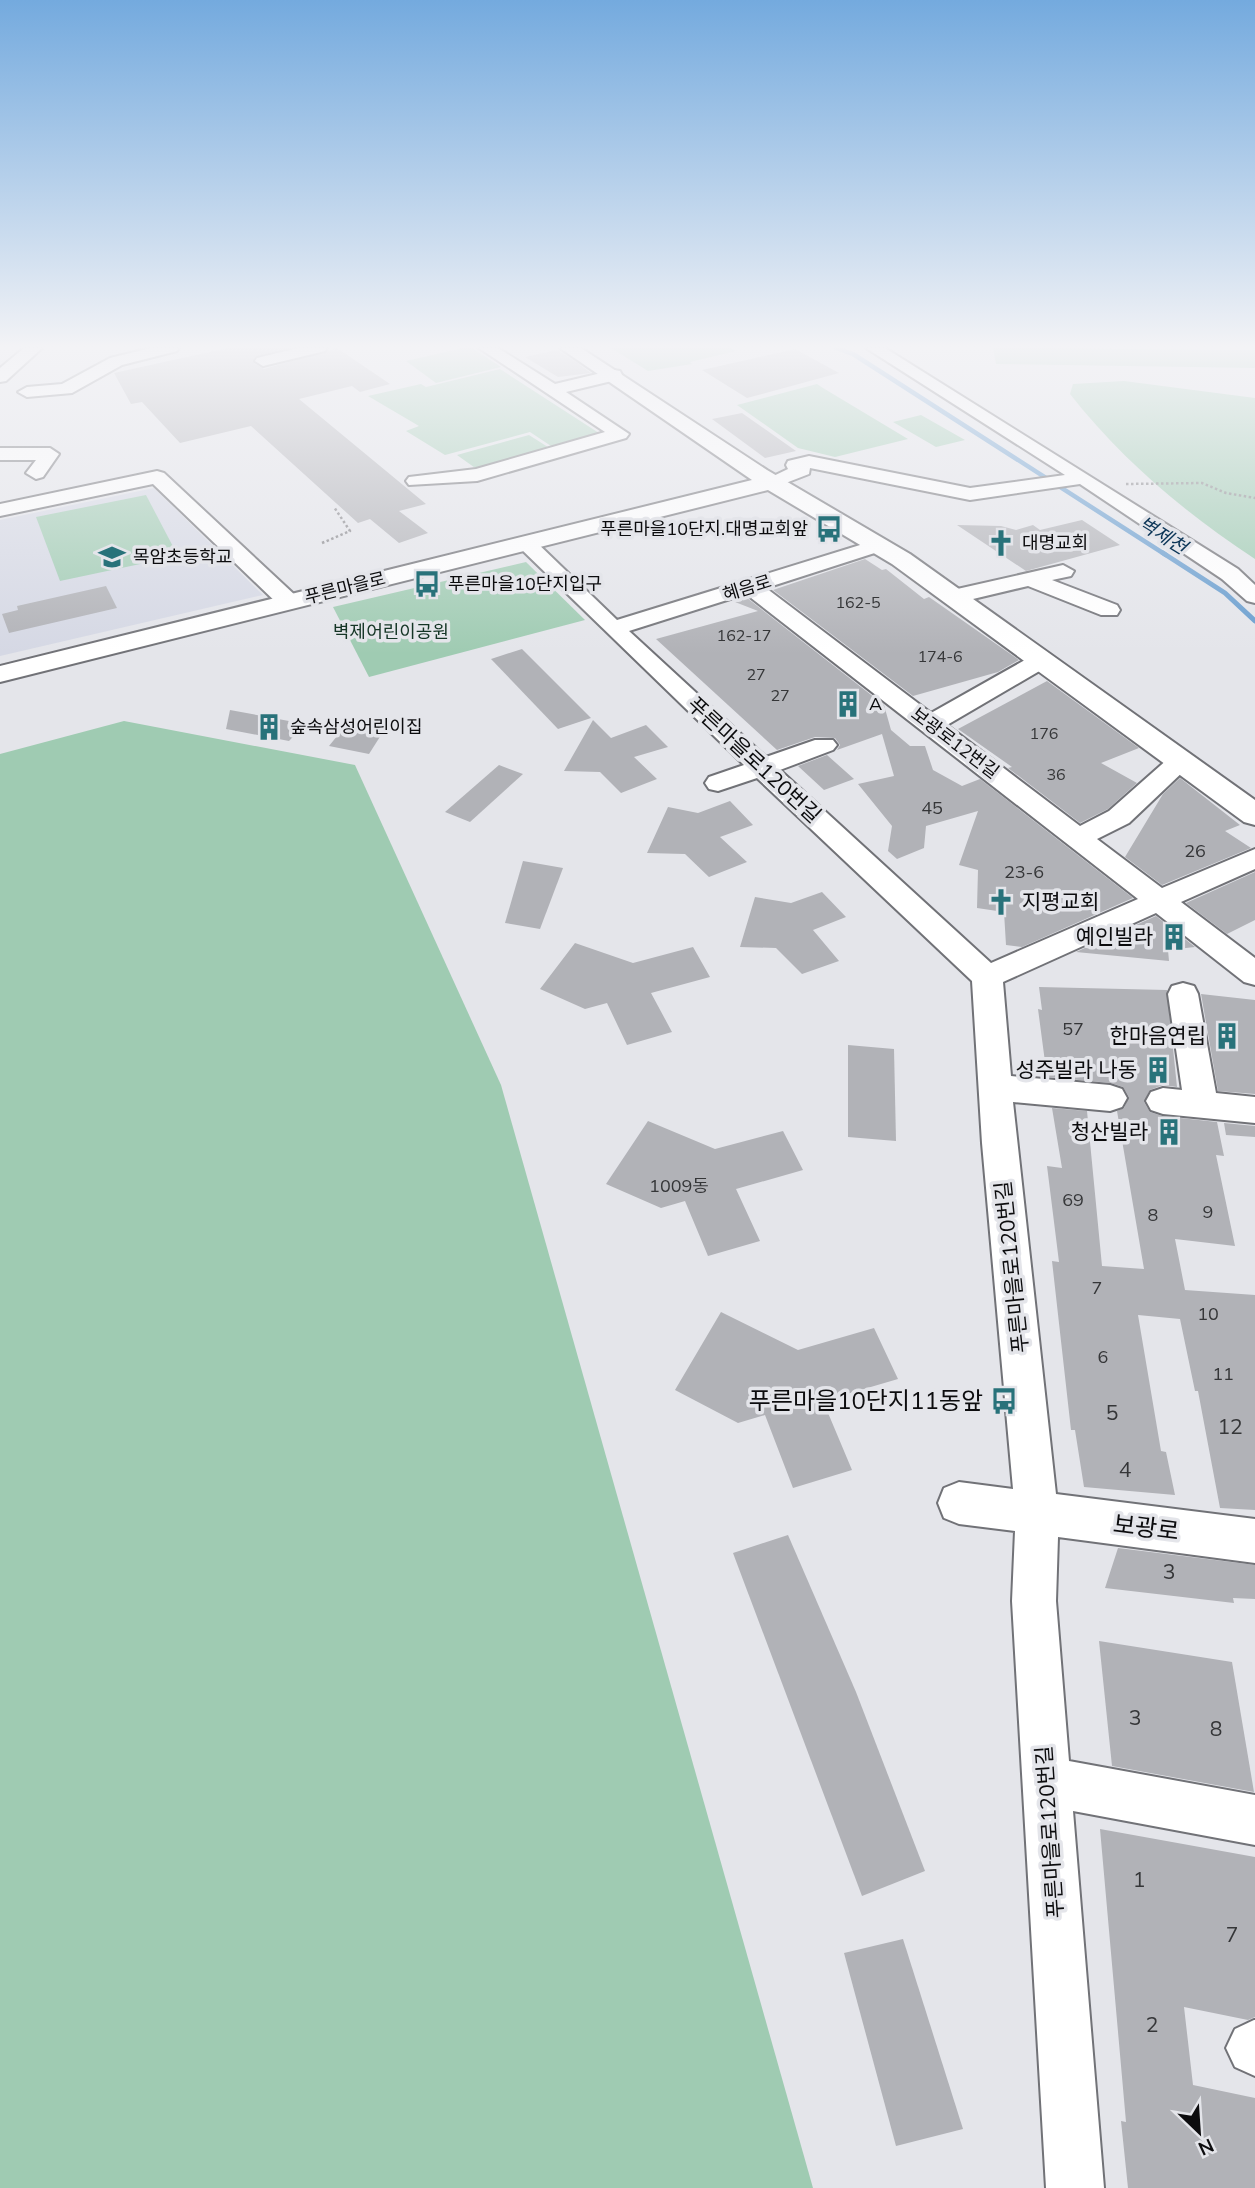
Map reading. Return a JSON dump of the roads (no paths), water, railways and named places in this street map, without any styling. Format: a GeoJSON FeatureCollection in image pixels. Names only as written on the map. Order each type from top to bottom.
{"type":"FeatureCollection","features":[{"type":"Feature","properties":{"kind":"main road"},"geometry":{"type":"LineString","coordinates":[[724,450],[771,482],[880,545],[1178,763],[1255,815]]}},
{"type":"Feature","properties":{"kind":"main road","name":"푸른마을로"},"geometry":{"type":"LineString","coordinates":[[0,674],[771,482]]}},
{"type":"Feature","properties":{"kind":"street"},"geometry":{"type":"LineString","coordinates":[[416,481],[478,475],[564,450]]}},
{"type":"Feature","properties":{"kind":"street"},"geometry":{"type":"LineString","coordinates":[[1038,450],[1230,574],[1255,596]]}},
{"type":"Feature","properties":{"kind":"street"},"geometry":{"type":"LineString","coordinates":[[2,458],[50,454],[36,473]]}},
{"type":"Feature","properties":{"kind":"street"},"geometry":{"type":"LineString","coordinates":[[771,482],[793,475],[802,470],[795,465],[809,462],[971,494],[1089,482]]}},
{"type":"Feature","properties":{"kind":"street"},"geometry":{"type":"LineString","coordinates":[[0,510],[156,477],[289,602]]}},
{"type":"Feature","properties":{"kind":"street","name":"푸른마을로120번길"},"geometry":{"type":"LineString","coordinates":[[526,543],[613,629],[987,977],[995,1087],[1037,1514],[1034,1601],[1075,2188]]}},
{"type":"Feature","properties":{"kind":"street","name":"혜음로"},"geometry":{"type":"LineString","coordinates":[[613,629],[880,545]]}},
{"type":"Feature","properties":{"kind":"street"},"geometry":{"type":"LineString","coordinates":[[952,597],[1063,571]]}},
{"type":"Feature","properties":{"kind":"street"},"geometry":{"type":"LineString","coordinates":[[1031,579],[1110,610]]}},
{"type":"Feature","properties":{"kind":"street","name":"보광로12번길"},"geometry":{"type":"LineString","coordinates":[[751,587],[1255,974]]}},
{"type":"Feature","properties":{"kind":"street"},"geometry":{"type":"LineString","coordinates":[[929,724],[1040,661]]}},
{"type":"Feature","properties":{"kind":"street"},"geometry":{"type":"LineString","coordinates":[[718,783],[824,746]]}},
{"type":"Feature","properties":{"kind":"street"},"geometry":{"type":"LineString","coordinates":[[1077,838],[1119,817],[1178,763]]}},
{"type":"Feature","properties":{"kind":"street"},"geometry":{"type":"LineString","coordinates":[[987,977],[1255,858]]}},
{"type":"Feature","properties":{"kind":"street"},"geometry":{"type":"LineString","coordinates":[[1183,994],[1201,1105]]}},
{"type":"Feature","properties":{"kind":"street"},"geometry":{"type":"LineString","coordinates":[[995,1087],[1110,1098]]}},
{"type":"Feature","properties":{"kind":"street"},"geometry":{"type":"LineString","coordinates":[[1163,1101],[1255,1110]]}},
{"type":"Feature","properties":{"kind":"street","name":"보광로"},"geometry":{"type":"LineString","coordinates":[[959,1503],[1255,1541]]}},
{"type":"Feature","properties":{"kind":"street"},"geometry":{"type":"LineString","coordinates":[[1046,1781],[1255,1820]]}},
{"type":"Feature","properties":{"kind":"waterway","name":"벽제천"},"geometry":{"type":"LineString","coordinates":[[1003,450],[1166,555]]}},
{"type":"Feature","properties":{"kind":"waterway","name":"벽제천"},"geometry":{"type":"LineString","coordinates":[[1163,553],[1225,593],[1255,621]]}},
{"type":"Feature","properties":{"kind":"place","name":"푸른마을10단지.대명교회앞"},"geometry":{"type":"Point","coordinates":[829,529]}},
{"type":"Feature","properties":{"kind":"place","name":"대명교회"},"geometry":{"type":"Point","coordinates":[1001,543]}},
{"type":"Feature","properties":{"kind":"place","name":"목암초등학교"},"geometry":{"type":"Point","coordinates":[112,557]}},
{"type":"Feature","properties":{"kind":"place","name":"푸른마을10단지입구"},"geometry":{"type":"Point","coordinates":[427,584]}},
{"type":"Feature","properties":{"kind":"place","name":"A"},"geometry":{"type":"Point","coordinates":[848,704]}},
{"type":"Feature","properties":{"kind":"place","name":"숲속삼성어린이집"},"geometry":{"type":"Point","coordinates":[269,727]}},
{"type":"Feature","properties":{"kind":"place","name":"지평교회"},"geometry":{"type":"Point","coordinates":[1001,902]}},
{"type":"Feature","properties":{"kind":"place","name":"예인빌라"},"geometry":{"type":"Point","coordinates":[1174,937]}},
{"type":"Feature","properties":{"kind":"place","name":"한마음연립"},"geometry":{"type":"Point","coordinates":[1227,1036]}},
{"type":"Feature","properties":{"kind":"place","name":"성주빌라 나동"},"geometry":{"type":"Point","coordinates":[1158,1070]}},
{"type":"Feature","properties":{"kind":"place","name":"청산빌라"},"geometry":{"type":"Point","coordinates":[1169,1132]}},
{"type":"Feature","properties":{"kind":"place","name":"푸른마을10단지11동앞"},"geometry":{"type":"Point","coordinates":[1004,1401]}},
{"type":"Feature","properties":{"kind":"park label","name":"벽제어린이공원"},"geometry":{"type":"Point","coordinates":[391,632]}}]}
